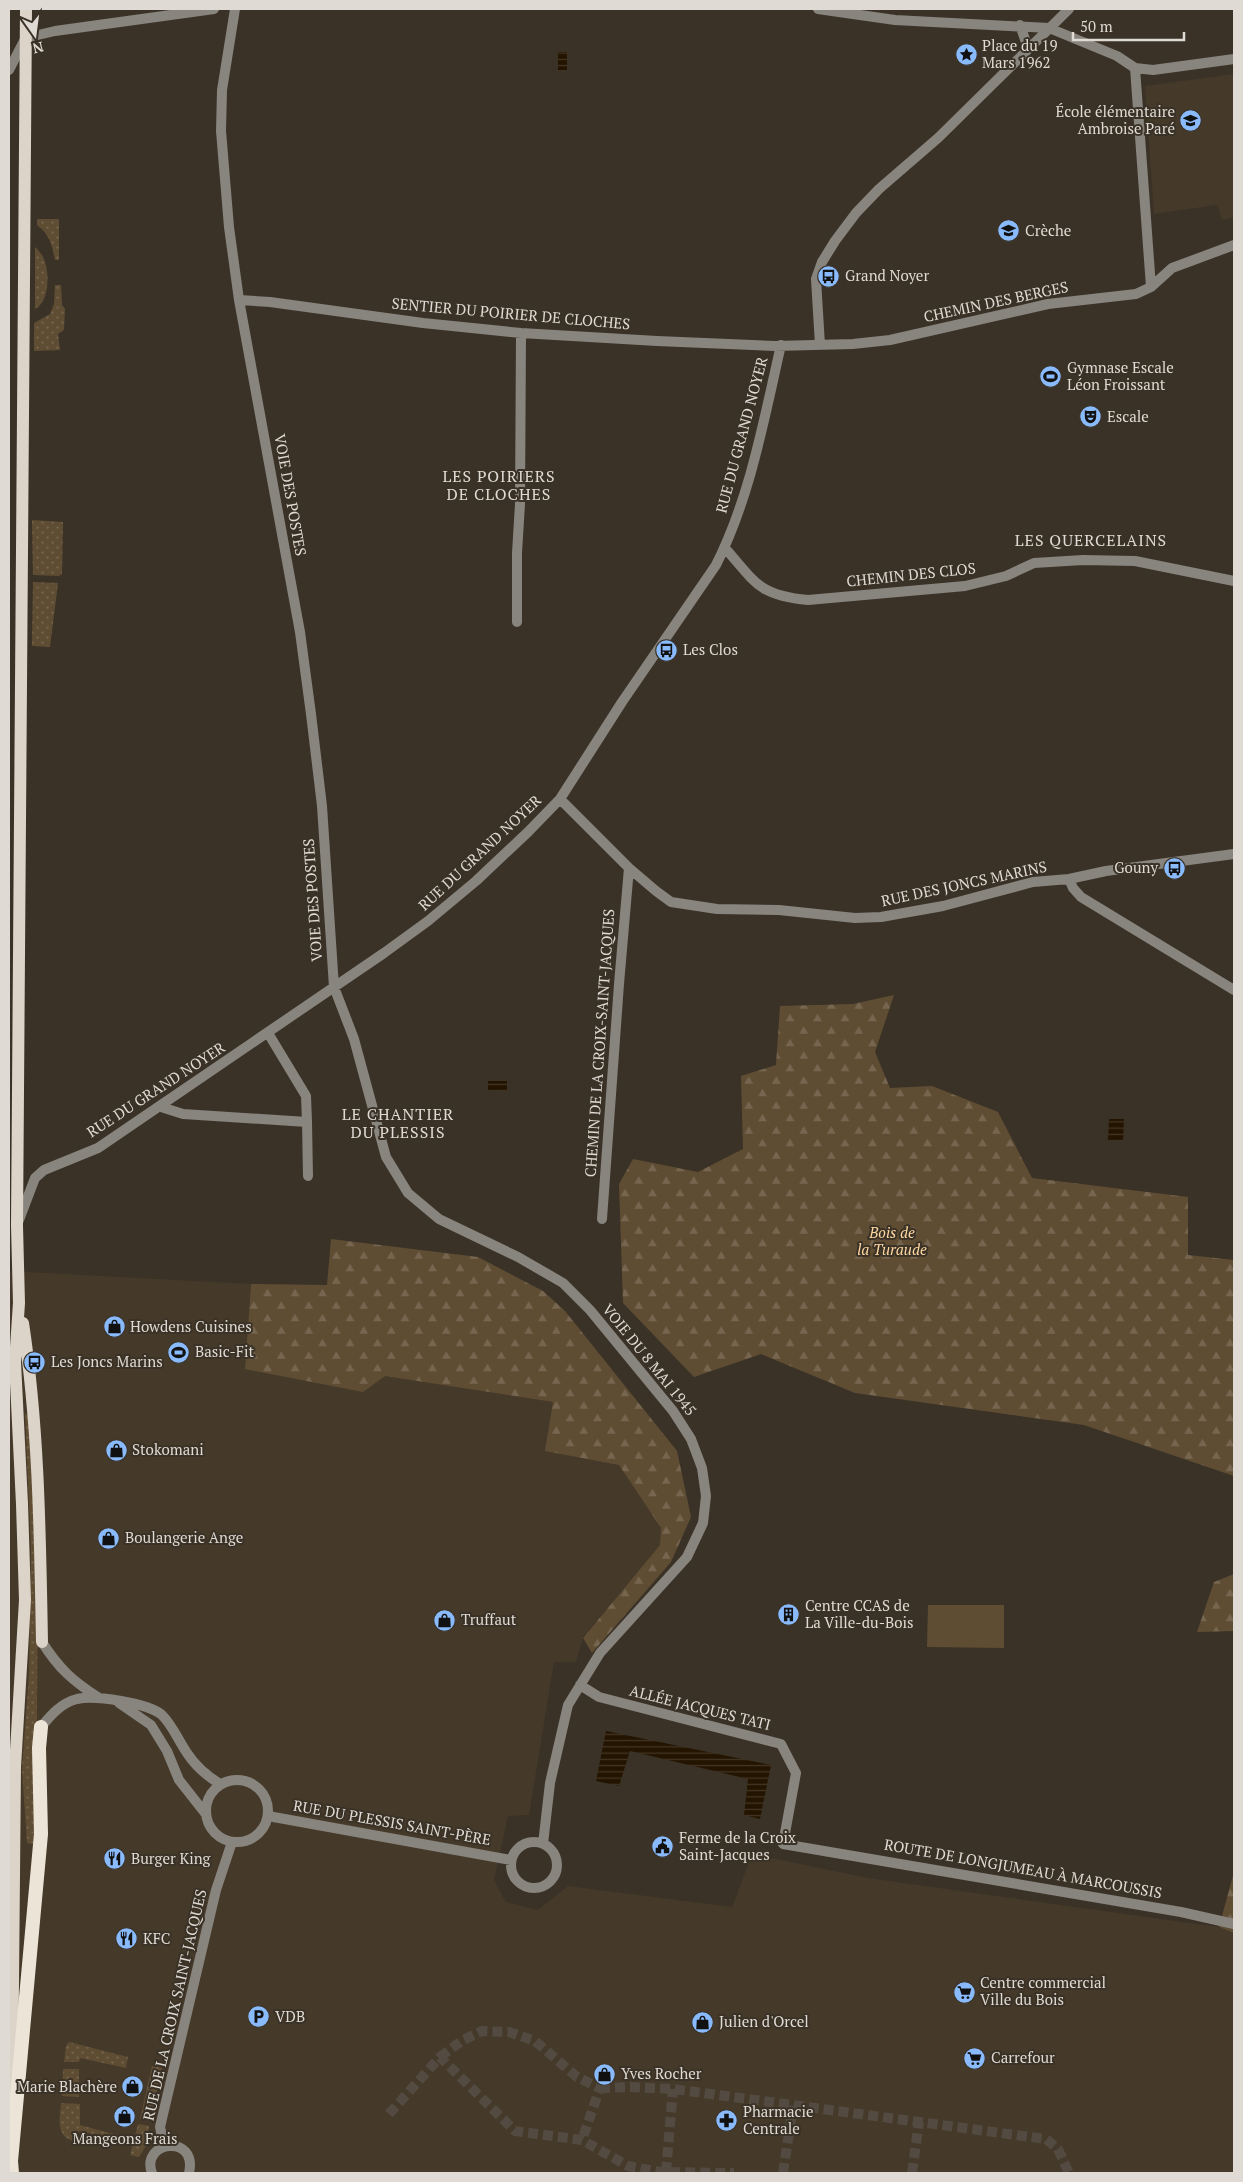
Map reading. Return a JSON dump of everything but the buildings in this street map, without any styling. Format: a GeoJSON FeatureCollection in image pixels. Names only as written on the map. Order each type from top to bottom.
{"type":"FeatureCollection","features":[{"type":"Feature","properties":{"kind":"highway"},"geometry":{"type":"LineString","coordinates":[[12,2169],[32,1918],[41,1834],[39,1748],[42,1727]]}},
{"type":"Feature","properties":{"kind":"main road"},"geometry":{"type":"LineString","coordinates":[[26,9],[17,1226],[20,1303],[29,1361],[39,1479],[42,1642]]}},
{"type":"Feature","properties":{"kind":"main road"},"geometry":{"type":"LineString","coordinates":[[12,2169],[15,1767],[25,1600],[15,1362],[20,1303]]}},
{"type":"Feature","properties":{"kind":"street"},"geometry":{"type":"LineString","coordinates":[[9,70],[26,38],[55,30],[214,9]]}},
{"type":"Feature","properties":{"kind":"street","name":"VOIE DES POSTES"},"geometry":{"type":"LineString","coordinates":[[234,9],[222,90],[221,131],[228,218],[239,300],[300,632],[322,806],[334,987]]}},
{"type":"Feature","properties":{"kind":"street"},"geometry":{"type":"LineString","coordinates":[[818,9],[896,20],[1049,28],[1117,56],[1135,68],[1153,70],[1234,59]]}},
{"type":"Feature","properties":{"kind":"street"},"geometry":{"type":"LineString","coordinates":[[820,345],[816,279],[818,271],[825,257],[856,213],[878,189],[938,138],[1069,9]]}},
{"type":"Feature","properties":{"kind":"street"},"geometry":{"type":"LineString","coordinates":[[1020,25],[1028,48]]}},
{"type":"Feature","properties":{"kind":"street"},"geometry":{"type":"LineString","coordinates":[[1135,68],[1151,287]]}},
{"type":"Feature","properties":{"kind":"street","name":"CHEMIN DES BERGES"},"geometry":{"type":"LineString","coordinates":[[781,346],[890,340],[1048,304],[1136,294],[1151,287],[1172,268],[1234,245]]}},
{"type":"Feature","properties":{"kind":"street","name":"SENTIER DU POIRIER DE CLOCHES"},"geometry":{"type":"LineString","coordinates":[[239,300],[270,302],[423,323],[521,332],[657,341],[781,346]]}},
{"type":"Feature","properties":{"kind":"street"},"geometry":{"type":"LineString","coordinates":[[517,622],[521,332]]}},
{"type":"Feature","properties":{"kind":"street","name":"RUE DU GRAND NOYER"},"geometry":{"type":"LineString","coordinates":[[17,1226],[35,1178],[44,1170],[98,1148],[161,1107],[428,921],[476,881],[560,799],[622,702],[716,566],[724,548],[756,452],[781,346]]}},
{"type":"Feature","properties":{"kind":"street","name":"CHEMIN DES CLOS"},"geometry":{"type":"LineString","coordinates":[[724,548],[759,586],[770,593],[786,598],[808,600],[965,586],[1006,576],[1034,563],[1084,560],[1135,561],[1234,581]]}},
{"type":"Feature","properties":{"kind":"street","name":"RUE DES JONCS MARINS"},"geometry":{"type":"LineString","coordinates":[[560,799],[629,868],[672,902],[717,909],[779,910],[855,918],[911,913],[1032,882],[1069,879],[1106,871],[1234,854]]}},
{"type":"Feature","properties":{"kind":"street","name":"CHEMIN DE LA CROIX-SAINT-JACQUES"},"geometry":{"type":"LineString","coordinates":[[602,1219],[618,984],[629,868]]}},
{"type":"Feature","properties":{"kind":"street"},"geometry":{"type":"LineString","coordinates":[[1069,879],[1072,888],[1080,897],[1234,990]]}},
{"type":"Feature","properties":{"kind":"street","name":"VOIE DU 8 MAI 1945"},"geometry":{"type":"LineString","coordinates":[[334,987],[354,1039],[386,1157],[408,1193],[439,1219],[518,1257],[563,1283],[590,1310],[673,1411],[691,1438],[702,1468],[706,1496],[703,1524],[687,1557],[600,1653],[568,1705],[550,1783],[543,1844]]}},
{"type":"Feature","properties":{"kind":"street"},"geometry":{"type":"LineString","coordinates":[[268,1033],[306,1096],[308,1176]]}},
{"type":"Feature","properties":{"kind":"street"},"geometry":{"type":"LineString","coordinates":[[161,1107],[182,1114],[307,1122]]}},
{"type":"Feature","properties":{"kind":"street"},"geometry":{"type":"LineString","coordinates":[[42,1642],[55,1664],[72,1680],[99,1698]]}},
{"type":"Feature","properties":{"kind":"street","name":"ALLÉE JACQUES TATI"},"geometry":{"type":"LineString","coordinates":[[580,1684],[599,1698],[781,1744],[796,1774],[782,1844],[805,1847]]}},
{"type":"Feature","properties":{"kind":"street"},"geometry":{"type":"LineString","coordinates":[[42,1727],[54,1712],[64,1704],[77,1699],[99,1698],[153,1709],[168,1722],[197,1766],[220,1784]]}},
{"type":"Feature","properties":{"kind":"street"},"geometry":{"type":"LineString","coordinates":[[116,1701],[151,1725],[167,1751],[179,1780],[205,1813],[211,1829],[217,1835],[232,1842],[240,1842],[255,1836],[265,1824],[268,1816],[265,1797],[256,1786],[237,1779],[220,1784],[209,1796],[205,1813]]}},
{"type":"Feature","properties":{"kind":"street","name":"RUE DU PLESSIS SAINT-PÈRE"},"geometry":{"type":"LineString","coordinates":[[268,1816],[511,1860]]}},
{"type":"Feature","properties":{"kind":"street","name":"RUE DE LA CROIX SAINT-JACQUES"},"geometry":{"type":"LineString","coordinates":[[164,2146],[160,2127],[216,1890],[232,1842]]}},
{"type":"Feature","properties":{"kind":"street"},"geometry":{"type":"LineString","coordinates":[[537,1842],[543,1844],[554,1854],[558,1868],[555,1876],[545,1886],[538,1889],[523,1886],[513,1875],[511,1860],[518,1849],[524,1845],[537,1842]]}},
{"type":"Feature","properties":{"kind":"street","name":"ROUTE DE LONGJUMEAU À MARCOUSSIS"},"geometry":{"type":"LineString","coordinates":[[805,1847],[1181,1912],[1234,1924]]}},
{"type":"Feature","properties":{"kind":"street"},"geometry":{"type":"LineString","coordinates":[[152,2173],[150,2162],[154,2154],[164,2146],[181,2148],[188,2154],[191,2163],[189,2173]]}},
{"type":"Feature","properties":{"kind":"shaded area"},"geometry":{"type":"Polygon","coordinates":[[[558,52],[567,52],[567,70],[558,70],[558,52]]]}},
{"type":"Feature","properties":{"kind":"shaded area","name":"École élémentaire Ambroise Paré"},"geometry":{"type":"Polygon","coordinates":[[[1234,74],[1234,217],[1222,220],[1217,205],[1154,214],[1145,86],[1234,74]]]}},
{"type":"Feature","properties":{"kind":"shaded area"},"geometry":{"type":"Polygon","coordinates":[[[488,1081],[507,1081],[507,1091],[488,1090],[488,1081]]]}},
{"type":"Feature","properties":{"kind":"shaded area"},"geometry":{"type":"Polygon","coordinates":[[[1109,1119],[1124,1119],[1123,1141],[1108,1140],[1109,1119]]]}},
{"type":"Feature","properties":{"kind":"shaded area"},"geometry":{"type":"Polygon","coordinates":[[[9,1271],[251,1284],[245,1369],[385,1375],[554,1402],[619,1465],[661,1528],[660,1545],[583,1637],[576,1662],[554,1662],[529,1815],[508,1816],[494,1880],[506,1902],[538,1910],[568,1886],[732,1907],[752,1854],[868,1878],[1219,1927],[1234,1933],[1234,2173],[9,2173],[9,1271]]]}},
{"type":"Feature","properties":{"kind":"shaded area"},"geometry":{"type":"Polygon","coordinates":[[[606,1731],[771,1765],[760,1819],[744,1815],[748,1779],[630,1751],[619,1786],[596,1781],[606,1731]]]}},
{"type":"Feature","properties":{"kind":"green space"},"geometry":{"type":"Polygon","coordinates":[[[37,219],[59,219],[59,260],[55,260],[50,241],[37,225],[37,219]]]}},
{"type":"Feature","properties":{"kind":"green space"},"geometry":{"type":"Polygon","coordinates":[[[35,247],[43,257],[48,277],[44,299],[35,309],[35,247]]]}},
{"type":"Feature","properties":{"kind":"green space"},"geometry":{"type":"Polygon","coordinates":[[[55,285],[61,285],[62,305],[65,309],[64,330],[58,334],[60,350],[34,351],[34,323],[50,314],[54,304],[55,285]]]}},
{"type":"Feature","properties":{"kind":"green space"},"geometry":{"type":"Polygon","coordinates":[[[32,520],[63,522],[62,574],[59,576],[33,575],[32,520]]]}},
{"type":"Feature","properties":{"kind":"green space"},"geometry":{"type":"Polygon","coordinates":[[[33,582],[58,583],[50,647],[32,646],[33,582]]]}},
{"type":"Feature","properties":{"kind":"green space","name":"Bois de la Turaude"},"geometry":{"type":"Polygon","coordinates":[[[894,995],[875,1052],[890,1088],[932,1086],[998,1112],[1032,1178],[1188,1197],[1188,1255],[1234,1260],[1234,1476],[1084,1425],[855,1393],[761,1354],[694,1377],[623,1303],[619,1184],[633,1159],[698,1172],[743,1149],[741,1076],[776,1065],[780,1006],[853,1004],[894,995]]]}},
{"type":"Feature","properties":{"kind":"green space"},"geometry":{"type":"Polygon","coordinates":[[[331,1239],[478,1257],[543,1291],[565,1311],[677,1451],[691,1517],[671,1562],[592,1653],[583,1638],[660,1545],[661,1528],[619,1465],[545,1451],[553,1402],[385,1376],[363,1392],[245,1369],[251,1284],[327,1285],[331,1239]]]}},
{"type":"Feature","properties":{"kind":"green space"},"geometry":{"type":"Polygon","coordinates":[[[29,1413],[38,1571],[36,1841],[32,1844],[27,1843],[22,1769],[29,1674],[31,1550],[25,1414],[29,1413]]]}},
{"type":"Feature","properties":{"kind":"green space"},"geometry":{"type":"Polygon","coordinates":[[[1234,1574],[1234,1631],[1197,1632],[1214,1582],[1234,1574]]]}},
{"type":"Feature","properties":{"kind":"green space"},"geometry":{"type":"Polygon","coordinates":[[[928,1605],[1004,1605],[1004,1648],[927,1647],[928,1605]]]}},
{"type":"Feature","properties":{"kind":"green space"},"geometry":{"type":"Polygon","coordinates":[[[1234,1872],[1234,1933],[1219,1927],[1234,1872]]]}},
{"type":"Feature","properties":{"kind":"green space"},"geometry":{"type":"Polygon","coordinates":[[[69,2042],[128,2057],[126,2068],[80,2058],[79,2062],[64,2062],[66,2046],[69,2042]]]}},
{"type":"Feature","properties":{"kind":"green space"},"geometry":{"type":"Polygon","coordinates":[[[152,2066],[162,2068],[150,2121],[140,2119],[152,2066]]]}},
{"type":"Feature","properties":{"kind":"green space"},"geometry":{"type":"Polygon","coordinates":[[[63,2069],[79,2069],[79,2097],[62,2096],[63,2069]]]}},
{"type":"Feature","properties":{"kind":"green space"},"geometry":{"type":"Polygon","coordinates":[[[61,2103],[80,2104],[80,2125],[121,2136],[120,2139],[76,2131],[74,2141],[68,2139],[61,2131],[60,2126],[61,2103]]]}},
{"type":"Feature","properties":{"kind":"green space"},"geometry":{"type":"Polygon","coordinates":[[[138,2124],[149,2126],[147,2144],[139,2157],[130,2155],[138,2124]]]}},
{"type":"Feature","properties":{"kind":"tunnel"},"geometry":{"type":"LineString","coordinates":[[440,2057],[463,2040],[482,2031],[509,2032],[535,2041],[577,2077],[600,2088],[582,2140]]}},
{"type":"Feature","properties":{"kind":"tunnel"},"geometry":{"type":"LineString","coordinates":[[389,2114],[440,2057],[515,2131],[582,2140],[628,2166],[660,2172],[734,2173]]}},
{"type":"Feature","properties":{"kind":"tunnel"},"geometry":{"type":"LineString","coordinates":[[600,2088],[673,2089],[1046,2139],[1058,2149],[1069,2173]]}},
{"type":"Feature","properties":{"kind":"tunnel"},"geometry":{"type":"LineString","coordinates":[[666,2172],[673,2089]]}},
{"type":"Feature","properties":{"kind":"tunnel"},"geometry":{"type":"LineString","coordinates":[[783,2173],[793,2106]]}},
{"type":"Feature","properties":{"kind":"tunnel"},"geometry":{"type":"LineString","coordinates":[[912,2173],[919,2122]]}},
{"type":"Feature","properties":{"kind":"place","name":"Place du 19 Mars 1962"},"geometry":{"type":"Point","coordinates":[966,55]}},
{"type":"Feature","properties":{"kind":"place","name":"École élémentaire Ambroise Paré"},"geometry":{"type":"Point","coordinates":[1191,121]}},
{"type":"Feature","properties":{"kind":"place","name":"Crèche"},"geometry":{"type":"Point","coordinates":[1009,231]}},
{"type":"Feature","properties":{"kind":"place","name":"Grand Noyer"},"geometry":{"type":"Point","coordinates":[829,276]}},
{"type":"Feature","properties":{"kind":"place","name":"Gymnase Escale Léon Froissant"},"geometry":{"type":"Point","coordinates":[1051,377]}},
{"type":"Feature","properties":{"kind":"place","name":"Escale"},"geometry":{"type":"Point","coordinates":[1091,417]}},
{"type":"Feature","properties":{"kind":"place","name":"Les Clos"},"geometry":{"type":"Point","coordinates":[667,650]}},
{"type":"Feature","properties":{"kind":"place","name":"Gouny"},"geometry":{"type":"Point","coordinates":[1174,868]}},
{"type":"Feature","properties":{"kind":"place","name":"Howdens Cuisines"},"geometry":{"type":"Point","coordinates":[114,1327]}},
{"type":"Feature","properties":{"kind":"place","name":"Basic-Fit"},"geometry":{"type":"Point","coordinates":[179,1352]}},
{"type":"Feature","properties":{"kind":"place","name":"Les Joncs Marins"},"geometry":{"type":"Point","coordinates":[35,1362]}},
{"type":"Feature","properties":{"kind":"place","name":"Stokomani"},"geometry":{"type":"Point","coordinates":[116,1450]}},
{"type":"Feature","properties":{"kind":"place","name":"Boulangerie Ange"},"geometry":{"type":"Point","coordinates":[109,1538]}},
{"type":"Feature","properties":{"kind":"place","name":"Centre CCAS de La Ville-du-Bois"},"geometry":{"type":"Point","coordinates":[789,1615]}},
{"type":"Feature","properties":{"kind":"place","name":"Truffaut"},"geometry":{"type":"Point","coordinates":[445,1620]}},
{"type":"Feature","properties":{"kind":"place","name":"Ferme de la Croix Saint-Jacques"},"geometry":{"type":"Point","coordinates":[663,1847]}},
{"type":"Feature","properties":{"kind":"place","name":"Burger King"},"geometry":{"type":"Point","coordinates":[115,1859]}},
{"type":"Feature","properties":{"kind":"place","name":"KFC"},"geometry":{"type":"Point","coordinates":[127,1939]}},
{"type":"Feature","properties":{"kind":"place","name":"Centre commercial Ville du Bois"},"geometry":{"type":"Point","coordinates":[964,1992]}},
{"type":"Feature","properties":{"kind":"place","name":"VDB"},"geometry":{"type":"Point","coordinates":[259,2017]}},
{"type":"Feature","properties":{"kind":"place","name":"Julien d'Orcel"},"geometry":{"type":"Point","coordinates":[703,2022]}},
{"type":"Feature","properties":{"kind":"place","name":"Carrefour"},"geometry":{"type":"Point","coordinates":[975,2058]}},
{"type":"Feature","properties":{"kind":"place","name":"Yves Rocher"},"geometry":{"type":"Point","coordinates":[605,2074]}},
{"type":"Feature","properties":{"kind":"place","name":"Marie Blachère"},"geometry":{"type":"Point","coordinates":[133,2087]}},
{"type":"Feature","properties":{"kind":"place","name":"Mangeons Frais"},"geometry":{"type":"Point","coordinates":[125,2116]}},
{"type":"Feature","properties":{"kind":"place","name":"Pharmacie Centrale"},"geometry":{"type":"Point","coordinates":[727,2121]}},
{"type":"Feature","properties":{"kind":"district","name":"LES POIRIERS DE CLOCHES"},"geometry":{"type":"Point","coordinates":[499,485]}},
{"type":"Feature","properties":{"kind":"district","name":"LES QUERCELAINS"},"geometry":{"type":"Point","coordinates":[1091,540]}},
{"type":"Feature","properties":{"kind":"district","name":"LE CHANTIER DU PLESSIS"},"geometry":{"type":"Point","coordinates":[398,1123]}}]}
